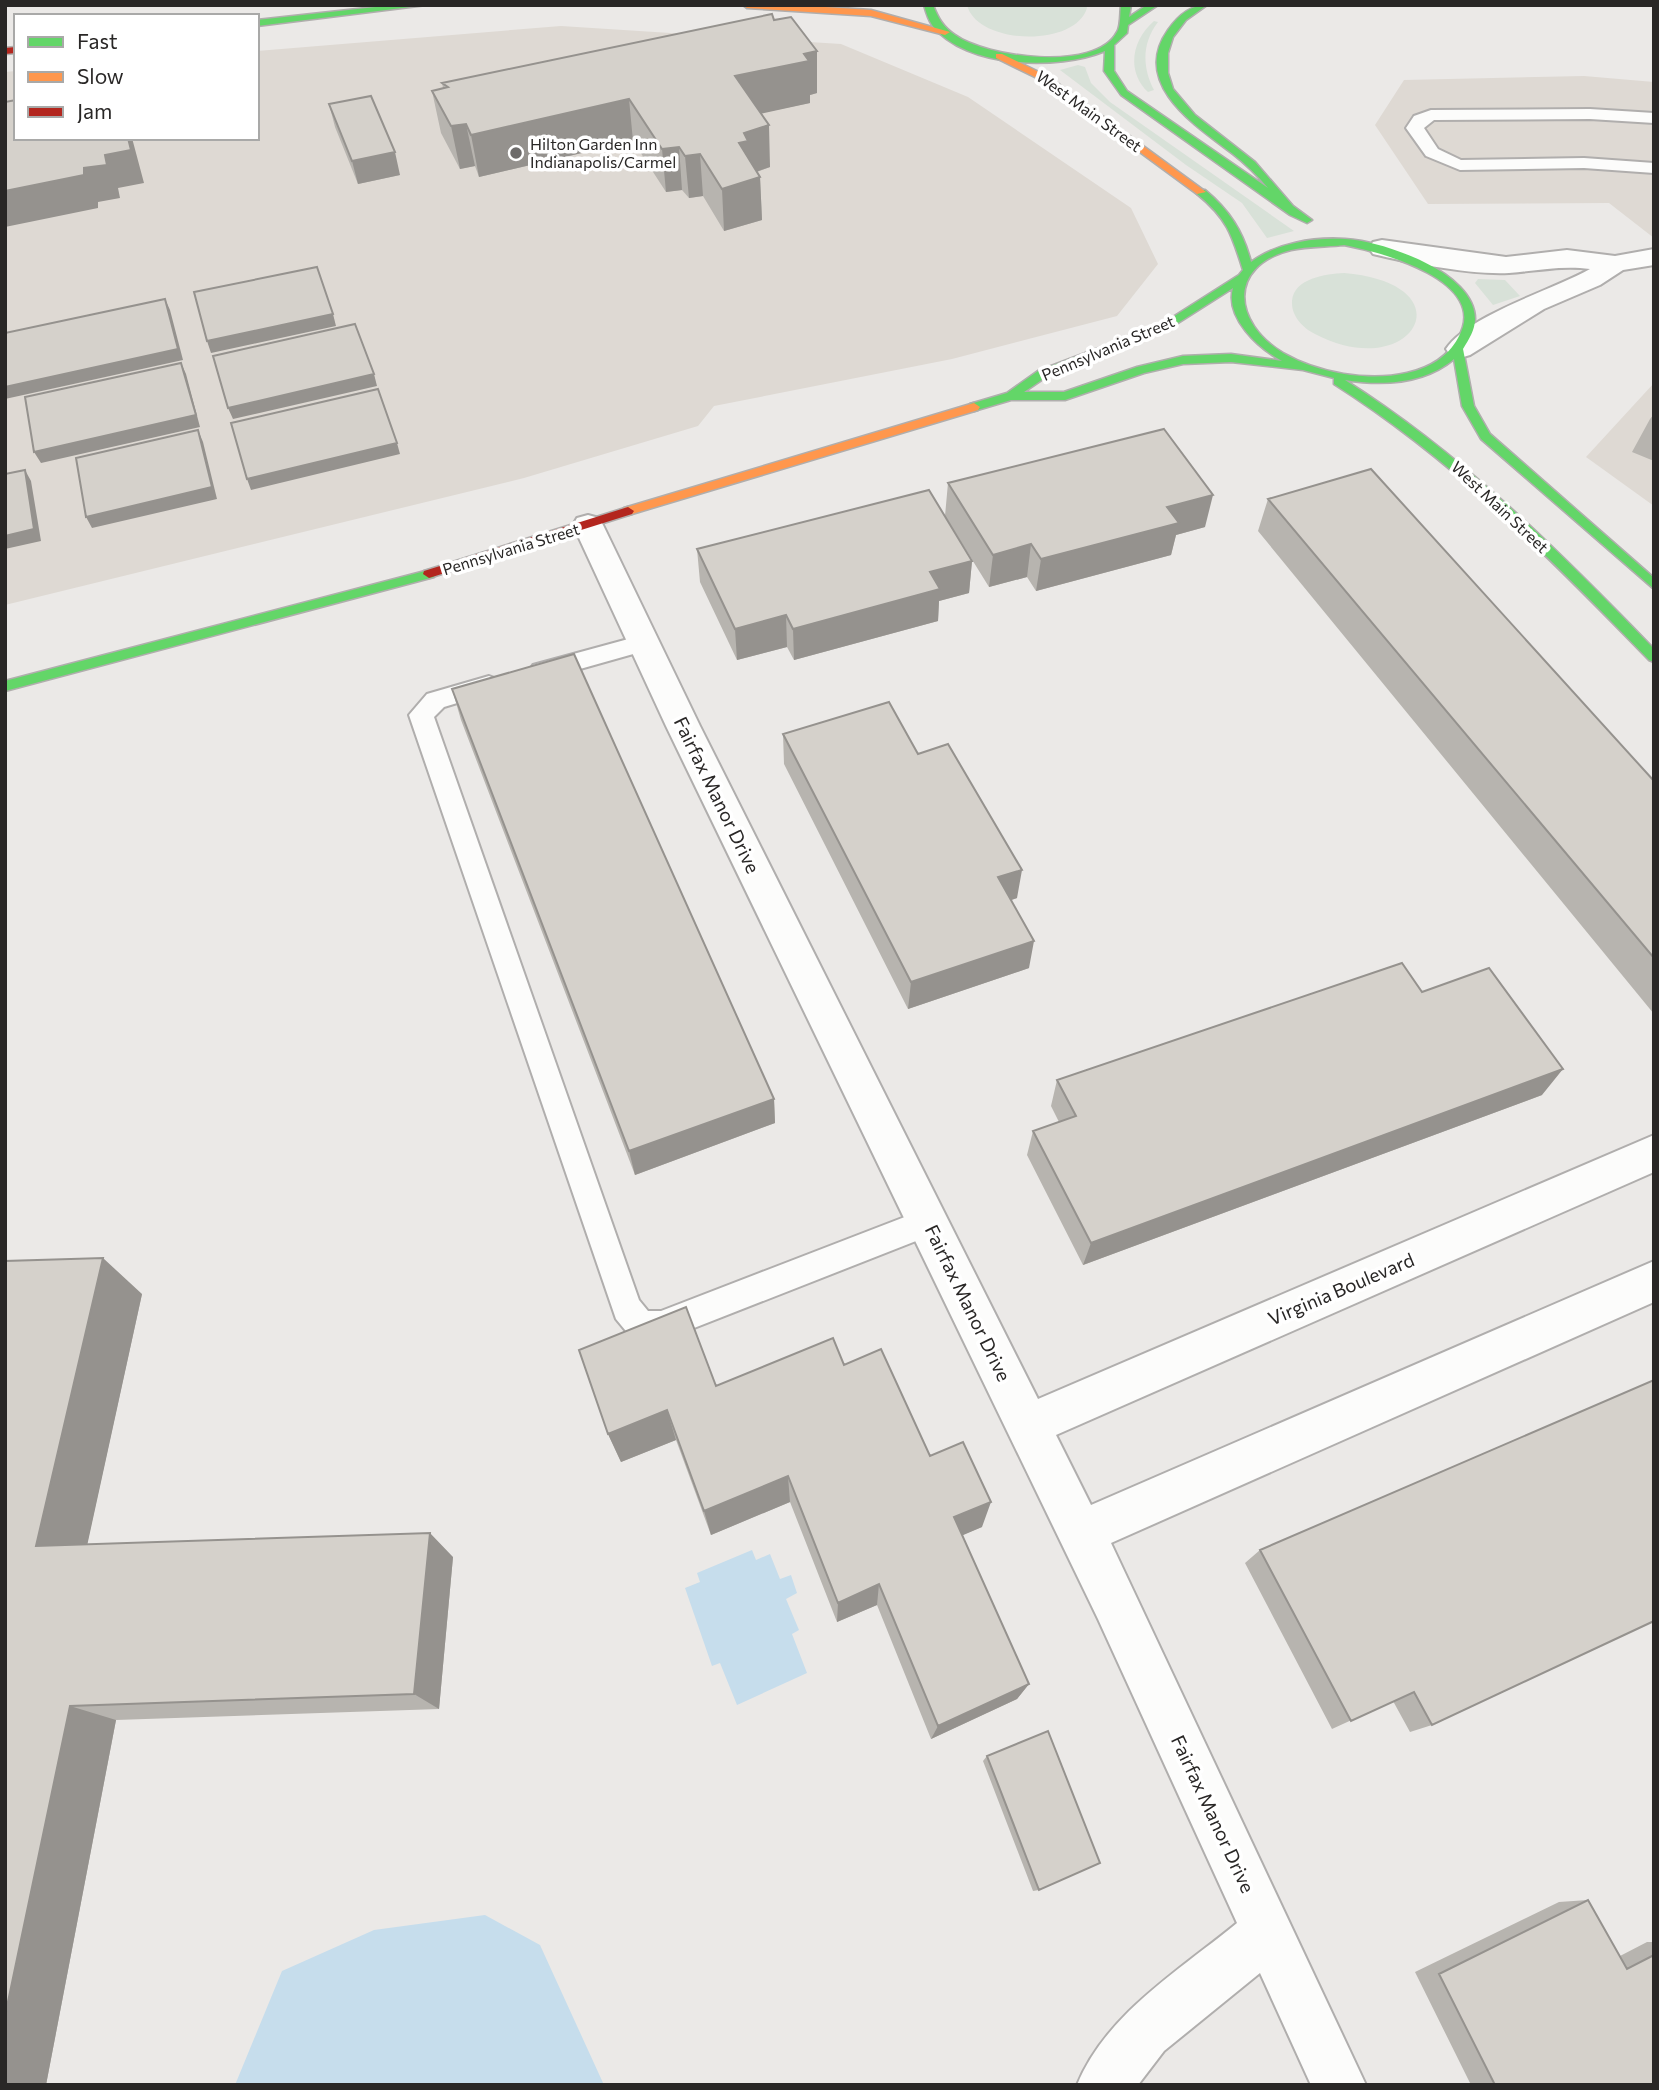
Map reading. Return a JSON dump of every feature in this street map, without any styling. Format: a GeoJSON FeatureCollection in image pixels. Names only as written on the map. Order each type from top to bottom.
{"type":"FeatureCollection","features":[{"type":"Feature","properties":{"kind":"main road"},"geometry":{"type":"LineString","coordinates":[[259,23],[422,5]]}},
{"type":"Feature","properties":{"kind":"main road","name":"West Main Street"},"geometry":{"type":"LineString","coordinates":[[747,5],[859,9],[900,16],[945,32],[1046,79],[1217,204],[1231,218],[1240,234],[1245,273]]}},
{"type":"Feature","properties":{"kind":"main road"},"geometry":{"type":"LineString","coordinates":[[928,5],[932,18],[945,32]]}},
{"type":"Feature","properties":{"kind":"main road"},"geometry":{"type":"LineString","coordinates":[[999,56],[1065,60],[1110,45],[1119,37],[1125,23],[1126,5]]}},
{"type":"Feature","properties":{"kind":"main road"},"geometry":{"type":"LineString","coordinates":[[1125,23],[1154,5]]}},
{"type":"Feature","properties":{"kind":"main road"},"geometry":{"type":"LineString","coordinates":[[1203,5],[1177,24],[1167,37],[1161,55],[1162,80],[1188,114],[1250,163],[1294,213]]}},
{"type":"Feature","properties":{"kind":"main road","name":"West Main Street"},"geometry":{"type":"LineString","coordinates":[[1110,45],[1109,71],[1124,93],[1294,213],[1373,246]]}},
{"type":"Feature","properties":{"kind":"main road"},"geometry":{"type":"LineString","coordinates":[[1459,350],[1440,365],[1406,377],[1365,380],[1331,376],[1301,367],[1265,347],[1242,321],[1235,303],[1245,273],[1272,253],[1305,243],[1373,246],[1425,265],[1456,291],[1469,321],[1459,350],[1464,400],[1472,419],[1485,436],[1654,585]]}},
{"type":"Feature","properties":{"kind":"main road","name":"Pennsylvania Street"},"geometry":{"type":"LineString","coordinates":[[1011,396],[1042,374],[1166,326],[1214,299],[1245,273]]}},
{"type":"Feature","properties":{"kind":"main road","name":"Pennsylvania Street"},"geometry":{"type":"LineString","coordinates":[[5,686],[391,585],[714,484],[1011,396],[1065,396],[1141,370],[1183,360],[1231,358],[1301,367]]}},
{"type":"Feature","properties":{"kind":"main road","name":"West Main Street"},"geometry":{"type":"LineString","coordinates":[[1331,376],[1381,406],[1424,438],[1526,531],[1654,657]]}},
{"type":"Feature","properties":{"kind":"street"},"geometry":{"type":"LineString","coordinates":[[1373,246],[1490,264],[1528,264],[1566,258],[1615,264],[1654,257]]}},
{"type":"Feature","properties":{"kind":"street"},"geometry":{"type":"LineString","coordinates":[[1459,350],[1499,321],[1545,298],[1595,280],[1615,264]]}},
{"type":"Feature","properties":{"kind":"street","name":"Fairfax Manor Drive"},"geometry":{"type":"LineString","coordinates":[[588,525],[643,643],[1079,1534],[1115,1601],[1339,2085]]}},
{"type":"Feature","properties":{"kind":"street","name":"Virginia Boulevard"},"geometry":{"type":"LineString","coordinates":[[1028,1425],[1654,1153]]}},
{"type":"Feature","properties":{"kind":"street"},"geometry":{"type":"LineString","coordinates":[[1079,1534],[1654,1281]]}},
{"type":"Feature","properties":{"kind":"street"},"geometry":{"type":"LineString","coordinates":[[1104,2085],[1145,2032],[1268,1932]]}},
{"type":"Feature","properties":{"kind":"lane"},"geometry":{"type":"LineString","coordinates":[[1654,118],[1578,114],[1432,115],[1420,120],[1415,128],[1424,149],[1440,159],[1460,165],[1584,163],[1654,168]]}},
{"type":"Feature","properties":{"kind":"lane"},"geometry":{"type":"LineString","coordinates":[[643,643],[436,700],[421,715],[627,1309],[641,1325],[661,1326],[928,1222]]}},
{"type":"Feature","properties":{"kind":"shaded area"},"geometry":{"type":"Polygon","coordinates":[[[967,5],[1086,5],[1087,8],[1079,21],[1065,30],[1026,36],[1006,34],[988,28],[975,18],[967,5]]]}},
{"type":"Feature","properties":{"kind":"shaded area"},"geometry":{"type":"Polygon","coordinates":[[[1154,21],[1158,22],[1149,38],[1146,64],[1154,90],[1148,92],[1137,75],[1134,56],[1141,37],[1154,21]]]}},
{"type":"Feature","properties":{"kind":"shaded area"},"geometry":{"type":"Polygon","coordinates":[[[561,26],[841,44],[968,97],[1131,208],[1158,264],[1117,316],[952,359],[714,406],[698,426],[524,478],[5,605],[5,72],[14,71],[14,140],[259,140],[259,51],[561,26]]]}},
{"type":"Feature","properties":{"kind":"shaded area"},"geometry":{"type":"Polygon","coordinates":[[[1078,65],[1085,67],[1091,83],[1110,102],[1294,231],[1267,238],[1242,203],[1186,165],[1060,70],[1078,65]]]}},
{"type":"Feature","properties":{"kind":"shaded area"},"geometry":{"type":"Polygon","coordinates":[[[1584,76],[1654,82],[1654,238],[1609,203],[1428,204],[1375,125],[1404,80],[1584,76]]]}},
{"type":"Feature","properties":{"kind":"shaded area"},"geometry":{"type":"Polygon","coordinates":[[[1344,273],[1383,281],[1407,294],[1416,311],[1414,327],[1400,340],[1378,348],[1349,346],[1306,328],[1293,312],[1292,301],[1298,287],[1312,279],[1344,273]]]}},
{"type":"Feature","properties":{"kind":"shaded area"},"geometry":{"type":"Polygon","coordinates":[[[1478,279],[1505,280],[1520,296],[1493,305],[1475,283],[1478,279]]]}},
{"type":"Feature","properties":{"kind":"shaded area"},"geometry":{"type":"Polygon","coordinates":[[[1654,383],[1654,506],[1586,457],[1654,383]]]}},
{"type":"Feature","properties":{"kind":"water"},"geometry":{"type":"Polygon","coordinates":[[[752,1550],[756,1560],[770,1554],[780,1579],[791,1575],[797,1593],[786,1599],[799,1630],[792,1634],[807,1673],[737,1705],[720,1663],[712,1666],[685,1588],[700,1582],[697,1573],[752,1550]]]}},
{"type":"Feature","properties":{"kind":"water"},"geometry":{"type":"Polygon","coordinates":[[[485,1915],[540,1945],[604,2085],[235,2085],[282,1971],[374,1930],[485,1915]]]}},
{"type":"Feature","properties":{"kind":"building"},"geometry":{"type":"Polygon","coordinates":[[[772,14],[774,20],[791,17],[817,51],[804,54],[809,61],[735,76],[769,125],[744,133],[748,141],[739,143],[760,177],[722,189],[700,154],[685,156],[679,147],[662,149],[629,99],[471,135],[466,124],[451,126],[432,91],[448,87],[442,83],[772,14]]]}},
{"type":"Feature","properties":{"kind":"building"},"geometry":{"type":"Polygon","coordinates":[[[371,96],[395,152],[352,161],[329,104],[371,96]]]}},
{"type":"Feature","properties":{"kind":"building"},"geometry":{"type":"Polygon","coordinates":[[[14,100],[14,140],[128,140],[131,150],[105,155],[107,165],[84,168],[84,175],[5,191],[5,102],[14,100]]]}},
{"type":"Feature","properties":{"kind":"building"},"geometry":{"type":"Polygon","coordinates":[[[317,267],[333,314],[207,341],[194,292],[317,267]]]}},
{"type":"Feature","properties":{"kind":"building"},"geometry":{"type":"Polygon","coordinates":[[[165,299],[178,349],[5,387],[5,333],[165,299]]]}},
{"type":"Feature","properties":{"kind":"building"},"geometry":{"type":"Polygon","coordinates":[[[355,324],[374,374],[228,408],[213,356],[355,324]]]}},
{"type":"Feature","properties":{"kind":"building"},"geometry":{"type":"Polygon","coordinates":[[[181,363],[196,415],[34,452],[25,397],[181,363]]]}},
{"type":"Feature","properties":{"kind":"building"},"geometry":{"type":"Polygon","coordinates":[[[378,389],[397,443],[247,479],[231,423],[378,389]]]}},
{"type":"Feature","properties":{"kind":"building"},"geometry":{"type":"Polygon","coordinates":[[[1164,429],[1213,495],[1167,507],[1179,523],[1041,559],[1031,544],[993,555],[948,483],[1164,429]]]}},
{"type":"Feature","properties":{"kind":"building"},"geometry":{"type":"Polygon","coordinates":[[[198,430],[212,487],[86,517],[76,458],[198,430]]]}},
{"type":"Feature","properties":{"kind":"building"},"geometry":{"type":"Polygon","coordinates":[[[1371,469],[1654,781],[1654,958],[1268,499],[1371,469]]]}},
{"type":"Feature","properties":{"kind":"building"},"geometry":{"type":"Polygon","coordinates":[[[25,470],[34,529],[5,536],[5,474],[25,470]]]}},
{"type":"Feature","properties":{"kind":"building"},"geometry":{"type":"Polygon","coordinates":[[[929,490],[972,561],[930,572],[940,589],[793,629],[786,615],[735,629],[697,549],[929,490]]]}},
{"type":"Feature","properties":{"kind":"building"},"geometry":{"type":"Polygon","coordinates":[[[574,654],[774,1099],[629,1151],[452,689],[574,654]]]}},
{"type":"Feature","properties":{"kind":"building"},"geometry":{"type":"Polygon","coordinates":[[[889,702],[918,754],[948,744],[1022,870],[998,877],[1034,941],[911,982],[783,734],[889,702]]]}},
{"type":"Feature","properties":{"kind":"building"},"geometry":{"type":"Polygon","coordinates":[[[1402,963],[1422,992],[1489,968],[1563,1069],[1091,1243],[1033,1131],[1076,1116],[1057,1080],[1402,963]]]}},
{"type":"Feature","properties":{"kind":"building"},"geometry":{"type":"Polygon","coordinates":[[[103,1258],[36,1546],[430,1533],[414,1694],[70,1706],[5,2016],[5,1261],[103,1258]]]}},
{"type":"Feature","properties":{"kind":"building"},"geometry":{"type":"Polygon","coordinates":[[[686,1307],[716,1386],[833,1338],[844,1365],[881,1349],[930,1456],[963,1442],[991,1502],[954,1517],[1029,1684],[938,1726],[879,1584],[838,1603],[788,1476],[704,1511],[667,1410],[608,1434],[579,1350],[686,1307]]]}},
{"type":"Feature","properties":{"kind":"building"},"geometry":{"type":"Polygon","coordinates":[[[1654,1380],[1654,1621],[1432,1725],[1414,1692],[1351,1721],[1260,1550],[1654,1380]]]}},
{"type":"Feature","properties":{"kind":"building"},"geometry":{"type":"Polygon","coordinates":[[[1048,1731],[1100,1863],[1039,1890],[987,1756],[1048,1731]]]}},
{"type":"Feature","properties":{"kind":"building"},"geometry":{"type":"Polygon","coordinates":[[[1588,1900],[1627,1969],[1654,1955],[1654,2085],[1495,2085],[1439,1974],[1588,1900]]]}},
{"type":"Feature","properties":{"kind":"traffic: fast"},"geometry":{"type":"LineString","coordinates":[[259,23],[422,5]]}},
{"type":"Feature","properties":{"kind":"traffic: fast"},"geometry":{"type":"LineString","coordinates":[[928,5],[937,25],[953,38],[975,49],[1030,60],[1085,56],[1106,47],[1122,33],[1126,5]]}},
{"type":"Feature","properties":{"kind":"traffic: fast"},"geometry":{"type":"LineString","coordinates":[[1125,23],[1154,5]]}},
{"type":"Feature","properties":{"kind":"traffic: fast"},"geometry":{"type":"LineString","coordinates":[[1203,5],[1189,13],[1168,37],[1163,53],[1163,73],[1169,89],[1191,118],[1257,170],[1294,213]]}},
{"type":"Feature","properties":{"kind":"traffic: fast"},"geometry":{"type":"LineString","coordinates":[[1110,45],[1109,71],[1124,93],[1307,220]]}},
{"type":"Feature","properties":{"kind":"traffic: fast"},"geometry":{"type":"LineString","coordinates":[[1201,192],[1220,209],[1233,226],[1248,269]]}},
{"type":"Feature","properties":{"kind":"traffic: fast"},"geometry":{"type":"LineString","coordinates":[[1344,242],[1414,262],[1447,280],[1459,292],[1467,306],[1469,321],[1465,336],[1454,353],[1439,366],[1421,374],[1378,380],[1336,375],[1302,366],[1264,344],[1244,320],[1238,305],[1237,293],[1246,273],[1264,258],[1286,248],[1344,242]]}},
{"type":"Feature","properties":{"kind":"traffic: fast"},"geometry":{"type":"LineString","coordinates":[[1011,396],[1042,374],[1166,326],[1241,278]]}},
{"type":"Feature","properties":{"kind":"traffic: fast"},"geometry":{"type":"LineString","coordinates":[[1458,350],[1468,406],[1485,436],[1654,585]]}},
{"type":"Feature","properties":{"kind":"traffic: fast"},"geometry":{"type":"LineString","coordinates":[[974,407],[1011,396],[1065,396],[1141,370],[1183,360],[1231,358],[1301,367]]}},
{"type":"Feature","properties":{"kind":"traffic: fast"},"geometry":{"type":"LineString","coordinates":[[1338,381],[1383,409],[1466,473],[1543,544],[1654,657]]}},
{"type":"Feature","properties":{"kind":"traffic: fast"},"geometry":{"type":"LineString","coordinates":[[5,686],[429,574]]}},
{"type":"Feature","properties":{"kind":"traffic: slow"},"geometry":{"type":"LineString","coordinates":[[747,5],[871,13],[945,32]]}},
{"type":"Feature","properties":{"kind":"traffic: slow"},"geometry":{"type":"LineString","coordinates":[[999,56],[1046,79],[1201,192]]}},
{"type":"Feature","properties":{"kind":"traffic: slow"},"geometry":{"type":"LineString","coordinates":[[628,511],[974,407]]}},
{"type":"Feature","properties":{"kind":"traffic: jam"},"geometry":{"type":"LineString","coordinates":[[5,51],[14,50]]}},
{"type":"Feature","properties":{"kind":"traffic: jam"},"geometry":{"type":"LineString","coordinates":[[429,574],[628,511]]}},
{"type":"Feature","properties":{"kind":"place","name":"Hilton Garden Inn Indianapolis/Carmel"},"geometry":{"type":"Point","coordinates":[516,153]}}]}
